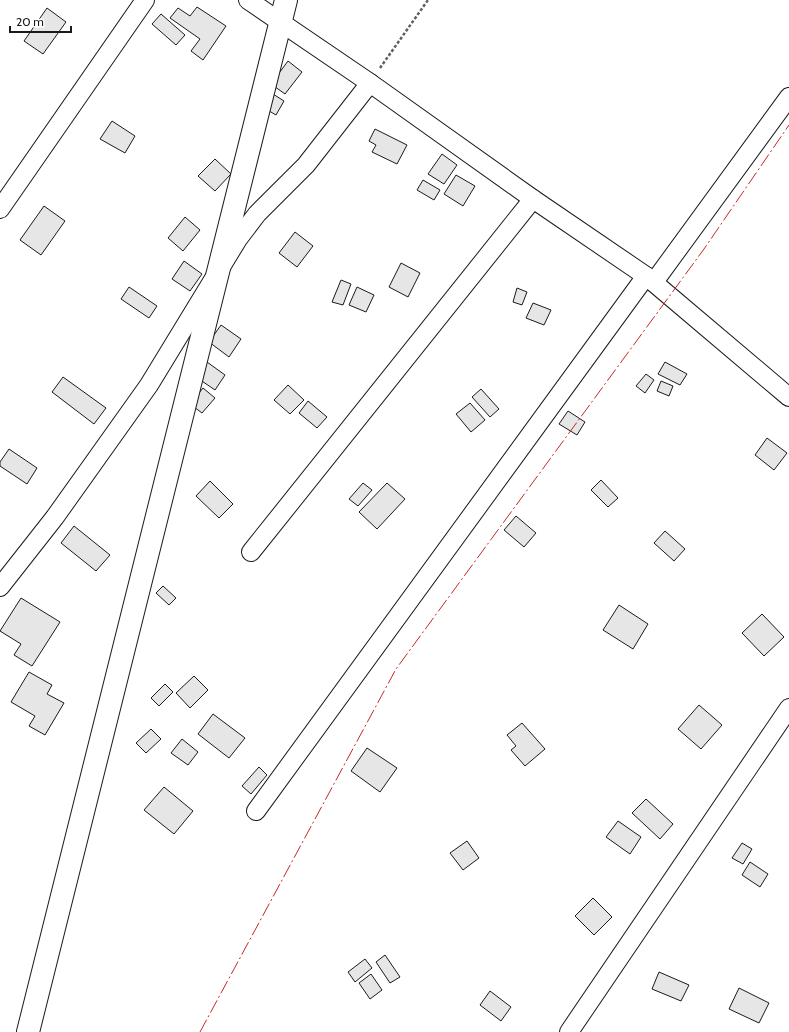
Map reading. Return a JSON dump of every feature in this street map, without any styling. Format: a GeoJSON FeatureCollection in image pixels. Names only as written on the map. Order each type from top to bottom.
{"type":"FeatureCollection","features":[{"type":"Feature","properties":{"kind":"main road"},"geometry":{"type":"LineString","coordinates":[[28,1032],[286,0]]}},
{"type":"Feature","properties":{"kind":"street"},"geometry":{"type":"LineString","coordinates":[[0,209],[145,0]]}},
{"type":"Feature","properties":{"kind":"street"},"geometry":{"type":"LineString","coordinates":[[248,0],[370,83],[533,199],[650,279],[789,397]]}},
{"type":"Feature","properties":{"kind":"street"},"geometry":{"type":"LineString","coordinates":[[0,587],[55,517],[149,385],[219,267],[246,227],[306,165],[370,83]]}},
{"type":"Feature","properties":{"kind":"street"},"geometry":{"type":"LineString","coordinates":[[256,811],[650,279],[789,97]]}},
{"type":"Feature","properties":{"kind":"street"},"geometry":{"type":"LineString","coordinates":[[250,552],[533,199]]}},
{"type":"Feature","properties":{"kind":"street"},"geometry":{"type":"LineString","coordinates":[[569,1032],[789,708]]}},
{"type":"Feature","properties":{"kind":"path"},"geometry":{"type":"LineString","coordinates":[[370,83],[428,0]]}},
{"type":"Feature","properties":{"kind":"building"},"geometry":{"type":"Polygon","coordinates":[[[197,7],[226,26],[203,60],[191,51],[200,39],[170,18],[178,8],[190,16],[197,7]]]}},
{"type":"Feature","properties":{"kind":"building"},"geometry":{"type":"Polygon","coordinates":[[[47,8],[66,22],[43,54],[24,41],[47,8]]]}},
{"type":"Feature","properties":{"kind":"building"},"geometry":{"type":"Polygon","coordinates":[[[161,14],[185,35],[176,45],[152,24],[161,14]]]}},
{"type":"Feature","properties":{"kind":"building"},"geometry":{"type":"Polygon","coordinates":[[[288,61],[302,72],[285,94],[271,84],[288,61]]]}},
{"type":"Feature","properties":{"kind":"building"},"geometry":{"type":"Polygon","coordinates":[[[273,94],[284,101],[276,115],[264,108],[273,94]]]}},
{"type":"Feature","properties":{"kind":"building"},"geometry":{"type":"Polygon","coordinates":[[[112,121],[135,136],[125,153],[100,139],[112,121]]]}},
{"type":"Feature","properties":{"kind":"building"},"geometry":{"type":"Polygon","coordinates":[[[375,129],[407,145],[397,164],[372,152],[376,145],[369,141],[375,129]]]}},
{"type":"Feature","properties":{"kind":"building"},"geometry":{"type":"Polygon","coordinates":[[[442,154],[457,165],[444,184],[428,174],[442,154]]]}},
{"type":"Feature","properties":{"kind":"building"},"geometry":{"type":"Polygon","coordinates":[[[215,159],[231,174],[215,191],[198,176],[215,159]]]}},
{"type":"Feature","properties":{"kind":"building"},"geometry":{"type":"Polygon","coordinates":[[[456,175],[475,186],[463,206],[444,194],[456,175]]]}},
{"type":"Feature","properties":{"kind":"building"},"geometry":{"type":"Polygon","coordinates":[[[423,180],[440,190],[434,200],[417,190],[423,180]]]}},
{"type":"Feature","properties":{"kind":"building"},"geometry":{"type":"Polygon","coordinates":[[[44,206],[65,221],[41,255],[20,240],[44,206]]]}},
{"type":"Feature","properties":{"kind":"building"},"geometry":{"type":"Polygon","coordinates":[[[185,217],[200,230],[183,251],[168,238],[185,217]]]}},
{"type":"Feature","properties":{"kind":"building"},"geometry":{"type":"Polygon","coordinates":[[[295,232],[313,246],[297,267],[279,253],[295,232]]]}},
{"type":"Feature","properties":{"kind":"building"},"geometry":{"type":"Polygon","coordinates":[[[184,261],[202,274],[190,291],[172,279],[184,261]]]}},
{"type":"Feature","properties":{"kind":"building"},"geometry":{"type":"Polygon","coordinates":[[[401,263],[420,273],[408,297],[389,287],[401,263]]]}},
{"type":"Feature","properties":{"kind":"building"},"geometry":{"type":"Polygon","coordinates":[[[341,280],[351,284],[343,305],[332,302],[341,280]]]}},
{"type":"Feature","properties":{"kind":"building"},"geometry":{"type":"Polygon","coordinates":[[[129,287],[157,306],[149,318],[121,299],[129,287]]]}},
{"type":"Feature","properties":{"kind":"building"},"geometry":{"type":"Polygon","coordinates":[[[357,287],[374,295],[366,312],[349,305],[357,287]]]}},
{"type":"Feature","properties":{"kind":"building"},"geometry":{"type":"Polygon","coordinates":[[[517,288],[527,292],[522,305],[513,302],[517,288]]]}},
{"type":"Feature","properties":{"kind":"building"},"geometry":{"type":"Polygon","coordinates":[[[533,303],[551,310],[544,325],[526,318],[533,303]]]}},
{"type":"Feature","properties":{"kind":"building"},"geometry":{"type":"Polygon","coordinates":[[[221,325],[241,339],[229,357],[209,342],[221,325]]]}},
{"type":"Feature","properties":{"kind":"building"},"geometry":{"type":"Polygon","coordinates":[[[207,362],[225,375],[215,390],[196,377],[207,362]]]}},
{"type":"Feature","properties":{"kind":"building"},"geometry":{"type":"Polygon","coordinates":[[[665,362],[687,374],[680,385],[658,374],[665,362]]]}},
{"type":"Feature","properties":{"kind":"building"},"geometry":{"type":"Polygon","coordinates":[[[646,374],[654,380],[645,393],[636,386],[646,374]]]}},
{"type":"Feature","properties":{"kind":"building"},"geometry":{"type":"Polygon","coordinates":[[[63,377],[106,408],[94,424],[52,392],[63,377]]]}},
{"type":"Feature","properties":{"kind":"building"},"geometry":{"type":"Polygon","coordinates":[[[661,381],[673,386],[669,396],[657,391],[661,381]]]}},
{"type":"Feature","properties":{"kind":"building"},"geometry":{"type":"Polygon","coordinates":[[[288,385],[304,400],[290,414],[274,400],[288,385]]]}},
{"type":"Feature","properties":{"kind":"building"},"geometry":{"type":"Polygon","coordinates":[[[203,388],[215,398],[202,413],[190,404],[203,388]]]}},
{"type":"Feature","properties":{"kind":"building"},"geometry":{"type":"Polygon","coordinates":[[[481,389],[499,409],[490,417],[472,397],[481,389]]]}},
{"type":"Feature","properties":{"kind":"building"},"geometry":{"type":"Polygon","coordinates":[[[308,401],[327,417],[317,428],[299,413],[308,401]]]}},
{"type":"Feature","properties":{"kind":"building"},"geometry":{"type":"Polygon","coordinates":[[[470,403],[485,420],[471,432],[456,414],[470,403]]]}},
{"type":"Feature","properties":{"kind":"building"},"geometry":{"type":"Polygon","coordinates":[[[568,411],[585,422],[577,435],[559,424],[568,411]]]}},
{"type":"Feature","properties":{"kind":"building"},"geometry":{"type":"Polygon","coordinates":[[[767,438],[787,453],[774,470],[755,455],[767,438]]]}},
{"type":"Feature","properties":{"kind":"building"},"geometry":{"type":"Polygon","coordinates":[[[9,449],[37,468],[27,484],[0,466],[0,462],[9,449]]]}},
{"type":"Feature","properties":{"kind":"building"},"geometry":{"type":"Polygon","coordinates":[[[601,480],[618,498],[608,507],[591,490],[601,480]]]}},
{"type":"Feature","properties":{"kind":"building"},"geometry":{"type":"Polygon","coordinates":[[[210,481],[233,504],[219,518],[196,496],[210,481]]]}},
{"type":"Feature","properties":{"kind":"building"},"geometry":{"type":"Polygon","coordinates":[[[363,483],[372,490],[358,506],[349,499],[363,483]]]}},
{"type":"Feature","properties":{"kind":"building"},"geometry":{"type":"Polygon","coordinates":[[[387,483],[405,499],[377,529],[359,512],[387,483]]]}},
{"type":"Feature","properties":{"kind":"building"},"geometry":{"type":"Polygon","coordinates":[[[516,516],[536,533],[524,547],[504,530],[516,516]]]}},
{"type":"Feature","properties":{"kind":"building"},"geometry":{"type":"Polygon","coordinates":[[[74,526],[110,555],[96,571],[61,543],[74,526]]]}},
{"type":"Feature","properties":{"kind":"building"},"geometry":{"type":"Polygon","coordinates":[[[665,531],[685,549],[674,561],[654,543],[665,531]]]}},
{"type":"Feature","properties":{"kind":"building"},"geometry":{"type":"Polygon","coordinates":[[[163,586],[176,598],[169,605],[156,593],[163,586]]]}},
{"type":"Feature","properties":{"kind":"building"},"geometry":{"type":"Polygon","coordinates":[[[21,598],[60,622],[32,666],[14,655],[21,644],[0,631],[21,598]]]}},
{"type":"Feature","properties":{"kind":"building"},"geometry":{"type":"Polygon","coordinates":[[[619,605],[648,624],[633,649],[603,630],[619,605]]]}},
{"type":"Feature","properties":{"kind":"building"},"geometry":{"type":"Polygon","coordinates":[[[762,614],[784,637],[764,656],[742,633],[762,614]]]}},
{"type":"Feature","properties":{"kind":"building"},"geometry":{"type":"Polygon","coordinates":[[[29,672],[52,685],[47,694],[64,703],[45,735],[29,726],[35,716],[11,702],[29,672]]]}},
{"type":"Feature","properties":{"kind":"building"},"geometry":{"type":"Polygon","coordinates":[[[194,676],[208,690],[190,708],[176,693],[194,676]]]}},
{"type":"Feature","properties":{"kind":"building"},"geometry":{"type":"Polygon","coordinates":[[[165,684],[173,692],[159,706],[151,698],[165,684]]]}},
{"type":"Feature","properties":{"kind":"building"},"geometry":{"type":"Polygon","coordinates":[[[699,705],[722,725],[701,749],[678,729],[699,705]]]}},
{"type":"Feature","properties":{"kind":"building"},"geometry":{"type":"Polygon","coordinates":[[[213,714],[245,738],[229,758],[198,734],[213,714]]]}},
{"type":"Feature","properties":{"kind":"building"},"geometry":{"type":"Polygon","coordinates":[[[522,723],[545,749],[525,766],[511,750],[516,746],[507,735],[522,723]]]}},
{"type":"Feature","properties":{"kind":"building"},"geometry":{"type":"Polygon","coordinates":[[[151,729],[161,739],[146,753],[136,743],[151,729]]]}},
{"type":"Feature","properties":{"kind":"building"},"geometry":{"type":"Polygon","coordinates":[[[182,739],[198,752],[188,765],[171,753],[182,739]]]}},
{"type":"Feature","properties":{"kind":"building"},"geometry":{"type":"Polygon","coordinates":[[[367,748],[397,768],[380,792],[351,771],[367,748]]]}},
{"type":"Feature","properties":{"kind":"building"},"geometry":{"type":"Polygon","coordinates":[[[259,767],[267,775],[251,794],[242,786],[259,767]]]}},
{"type":"Feature","properties":{"kind":"building"},"geometry":{"type":"Polygon","coordinates":[[[164,787],[193,811],[174,834],[144,810],[164,787]]]}},
{"type":"Feature","properties":{"kind":"building"},"geometry":{"type":"Polygon","coordinates":[[[646,799],[673,824],[660,839],[632,813],[646,799]]]}},
{"type":"Feature","properties":{"kind":"building"},"geometry":{"type":"Polygon","coordinates":[[[618,821],[641,837],[630,854],[606,837],[618,821]]]}},
{"type":"Feature","properties":{"kind":"building"},"geometry":{"type":"Polygon","coordinates":[[[467,841],[479,858],[463,870],[450,853],[467,841]]]}},
{"type":"Feature","properties":{"kind":"building"},"geometry":{"type":"Polygon","coordinates":[[[742,843],[752,849],[743,864],[732,858],[742,843]]]}},
{"type":"Feature","properties":{"kind":"building"},"geometry":{"type":"Polygon","coordinates":[[[750,862],[768,874],[760,887],[742,875],[750,862]]]}},
{"type":"Feature","properties":{"kind":"building"},"geometry":{"type":"Polygon","coordinates":[[[593,898],[612,917],[594,935],[575,916],[593,898]]]}},
{"type":"Feature","properties":{"kind":"building"},"geometry":{"type":"Polygon","coordinates":[[[385,955],[400,977],[390,983],[376,962],[385,955]]]}},
{"type":"Feature","properties":{"kind":"building"},"geometry":{"type":"Polygon","coordinates":[[[365,959],[372,968],[355,982],[348,972],[365,959]]]}},
{"type":"Feature","properties":{"kind":"building"},"geometry":{"type":"Polygon","coordinates":[[[659,972],[689,985],[681,1001],[652,989],[659,972]]]}},
{"type":"Feature","properties":{"kind":"building"},"geometry":{"type":"Polygon","coordinates":[[[371,974],[382,990],[370,999],[359,983],[371,974]]]}},
{"type":"Feature","properties":{"kind":"building"},"geometry":{"type":"Polygon","coordinates":[[[739,988],[769,1003],[759,1023],[729,1009],[739,988]]]}},
{"type":"Feature","properties":{"kind":"building"},"geometry":{"type":"Polygon","coordinates":[[[490,991],[511,1007],[501,1021],[480,1005],[490,991]]]}},
{"type":"Feature","properties":{"kind":"power"},"geometry":{"type":"LineString","coordinates":[[200,1032],[396,669],[704,249],[789,125]]}}]}
